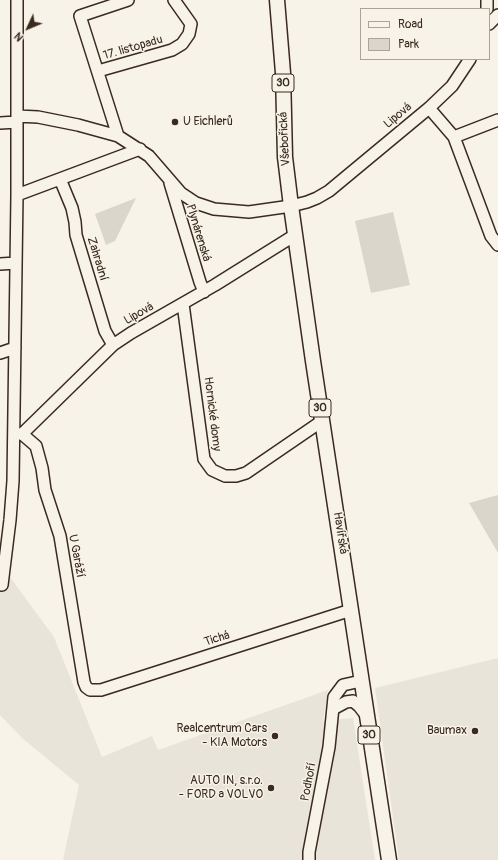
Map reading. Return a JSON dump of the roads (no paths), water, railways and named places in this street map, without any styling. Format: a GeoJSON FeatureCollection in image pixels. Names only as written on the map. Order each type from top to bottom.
{"type":"FeatureCollection","features":[{"type":"Feature","properties":{"kind":"main road","name":"Všebořická"},"geometry":{"type":"LineString","coordinates":[[277,0],[283,73],[285,157],[291,206]]}},
{"type":"Feature","properties":{"kind":"main road","name":"Havířská"},"geometry":{"type":"LineString","coordinates":[[291,206],[366,715],[389,860]]}},
{"type":"Feature","properties":{"kind":"street"},"geometry":{"type":"LineString","coordinates":[[2,585],[18,434],[15,348],[17,0]]}},
{"type":"Feature","properties":{"kind":"street","name":"17. listopadu"},"geometry":{"type":"LineString","coordinates":[[128,0],[80,16],[98,71],[172,50],[182,44],[189,34],[191,24],[174,0]]}},
{"type":"Feature","properties":{"kind":"street"},"geometry":{"type":"LineString","coordinates":[[490,23],[498,15]]}},
{"type":"Feature","properties":{"kind":"street","name":"Lipová"},"geometry":{"type":"LineString","coordinates":[[291,206],[318,198],[329,190],[429,108],[452,86],[469,60]]}},
{"type":"Feature","properties":{"kind":"street"},"geometry":{"type":"LineString","coordinates":[[98,71],[118,136]]}},
{"type":"Feature","properties":{"kind":"street"},"geometry":{"type":"LineString","coordinates":[[429,108],[454,137],[491,236],[498,245]]}},
{"type":"Feature","properties":{"kind":"street","name":"Plynárenská"},"geometry":{"type":"LineString","coordinates":[[0,123],[17,119],[38,117],[78,125],[118,136],[149,156],[169,181],[181,193],[196,203],[214,209],[249,212],[291,206]]}},
{"type":"Feature","properties":{"kind":"street"},"geometry":{"type":"LineString","coordinates":[[454,137],[498,120]]}},
{"type":"Feature","properties":{"kind":"street"},"geometry":{"type":"LineString","coordinates":[[17,195],[140,149]]}},
{"type":"Feature","properties":{"kind":"street","name":"Zahradní"},"geometry":{"type":"LineString","coordinates":[[60,179],[72,208],[76,222],[76,235],[105,331],[113,345]]}},
{"type":"Feature","properties":{"kind":"street","name":"Plynárenská"},"geometry":{"type":"LineString","coordinates":[[169,181],[204,292]]}},
{"type":"Feature","properties":{"kind":"street","name":"Lipová"},"geometry":{"type":"LineString","coordinates":[[18,434],[113,345],[131,333],[204,292],[295,235]]}},
{"type":"Feature","properties":{"kind":"street"},"geometry":{"type":"LineString","coordinates":[[0,264],[16,263]]}},
{"type":"Feature","properties":{"kind":"street","name":"Hornické domy"},"geometry":{"type":"LineString","coordinates":[[183,304],[204,459],[212,470],[225,476],[236,476],[246,473],[322,421]]}},
{"type":"Feature","properties":{"kind":"street"},"geometry":{"type":"LineString","coordinates":[[0,353],[15,348]]}},
{"type":"Feature","properties":{"kind":"street","name":"U Garáží"},"geometry":{"type":"LineString","coordinates":[[18,434],[36,446],[42,468],[45,490],[60,536],[84,682],[86,687],[90,690]]}},
{"type":"Feature","properties":{"kind":"street","name":"Tichá"},"geometry":{"type":"LineString","coordinates":[[90,690],[101,690],[351,610]]}},
{"type":"Feature","properties":{"kind":"street","name":"Podhoří"},"geometry":{"type":"LineString","coordinates":[[309,860],[308,852],[329,747],[334,697],[343,685],[361,681]]}},
{"type":"Feature","properties":{"kind":"street"},"geometry":{"type":"LineString","coordinates":[[333,709],[346,702],[353,701],[366,715]]}},
{"type":"Feature","properties":{"kind":"place","name":"U Eichlerů"},"geometry":{"type":"Point","coordinates":[175,122]}},
{"type":"Feature","properties":{"kind":"place","name":"Baumax"},"geometry":{"type":"Point","coordinates":[475,731]}},
{"type":"Feature","properties":{"kind":"place","name":"Realcentrum Cars - KIA Motors"},"geometry":{"type":"Point","coordinates":[275,736]}},
{"type":"Feature","properties":{"kind":"place","name":"AUTO IN, s.r.o. - FORD a VOLVO"},"geometry":{"type":"Point","coordinates":[271,788]}}]}
